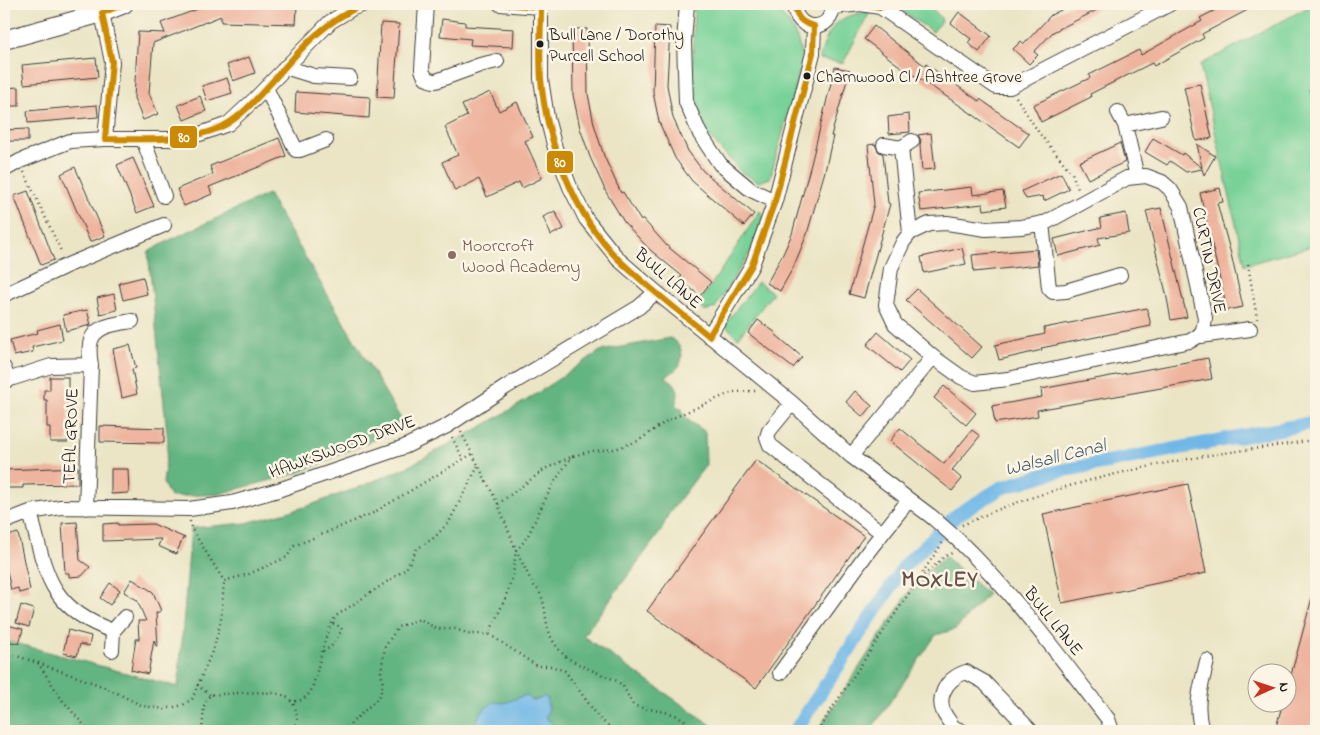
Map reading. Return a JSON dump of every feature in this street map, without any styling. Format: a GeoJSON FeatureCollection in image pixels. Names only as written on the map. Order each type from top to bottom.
{"type":"FeatureCollection","features":[{"type":"Feature","properties":{"kind":"main road"},"geometry":{"type":"LineString","coordinates":[[4,40],[102,13],[124,4]]}},
{"type":"Feature","properties":{"kind":"street"},"geometry":{"type":"LineString","coordinates":[[4,170],[20,161],[70,141],[178,139],[200,134],[228,124],[330,22],[353,8],[365,4]]}},
{"type":"Feature","properties":{"kind":"street"},"geometry":{"type":"LineString","coordinates":[[426,4],[422,69],[426,78],[430,81],[436,81],[497,61]]}},
{"type":"Feature","properties":{"kind":"street"},"geometry":{"type":"LineString","coordinates":[[500,4],[541,5]]}},
{"type":"Feature","properties":{"kind":"street"},"geometry":{"type":"LineString","coordinates":[[687,4],[684,41],[686,102],[700,134],[720,164],[751,190],[775,201]]}},
{"type":"Feature","properties":{"kind":"street"},"geometry":{"type":"LineString","coordinates":[[792,4],[798,18],[803,23],[814,26],[828,20],[834,5],[861,4],[882,6],[996,87],[1010,87],[1170,4]]}},
{"type":"Feature","properties":{"kind":"street","name":"BULL LANE"},"geometry":{"type":"LineString","coordinates":[[541,5],[540,79],[551,134],[570,187],[586,219],[598,235],[618,259],[656,292],[792,403],[851,456],[932,517],[956,541],[984,564],[1046,639],[1108,719],[1112,731]]}},
{"type":"Feature","properties":{"kind":"street"},"geometry":{"type":"LineString","coordinates":[[102,13],[112,62],[105,139]]}},
{"type":"Feature","properties":{"kind":"street"},"geometry":{"type":"LineString","coordinates":[[710,336],[752,265],[775,201],[813,53],[814,26]]}},
{"type":"Feature","properties":{"kind":"street"},"geometry":{"type":"LineString","coordinates":[[285,68],[314,76],[350,78]]}},
{"type":"Feature","properties":{"kind":"street"},"geometry":{"type":"LineString","coordinates":[[266,88],[296,150],[326,140]]}},
{"type":"Feature","properties":{"kind":"street"},"geometry":{"type":"LineString","coordinates":[[884,144],[906,144],[910,232],[928,224],[947,223],[986,229],[1021,227],[1042,223],[1127,178],[1137,177],[1125,126],[1118,112]]}},
{"type":"Feature","properties":{"kind":"street"},"geometry":{"type":"LineString","coordinates":[[1125,126],[1161,117]]}},
{"type":"Feature","properties":{"kind":"street"},"geometry":{"type":"LineString","coordinates":[[143,140],[164,196]]}},
{"type":"Feature","properties":{"kind":"street","name":"CURTIN DRIVE"},"geometry":{"type":"LineString","coordinates":[[910,232],[903,242],[891,268],[886,306],[895,324],[933,357],[961,377],[975,383],[1008,379],[1190,341],[1201,336],[1205,318],[1181,207],[1170,189],[1162,182],[1146,176],[1137,177]]}},
{"type":"Feature","properties":{"kind":"street"},"geometry":{"type":"LineString","coordinates":[[1042,223],[1048,288],[1053,292],[1066,291],[1120,275]]}},
{"type":"Feature","properties":{"kind":"street"},"geometry":{"type":"LineString","coordinates":[[4,295],[68,265],[164,225]]}},
{"type":"Feature","properties":{"kind":"street","name":"HAWKSWOOD DRIVE"},"geometry":{"type":"LineString","coordinates":[[4,522],[30,512],[61,508],[189,509],[232,503],[278,490],[404,447],[447,426],[506,387],[639,307],[656,292]]}},
{"type":"Feature","properties":{"kind":"street","name":"TEAL GROVE"},"geometry":{"type":"LineString","coordinates":[[86,508],[91,365],[90,344],[94,333],[102,328],[132,320]]}},
{"type":"Feature","properties":{"kind":"street"},"geometry":{"type":"LineString","coordinates":[[1201,336],[1250,329]]}},
{"type":"Feature","properties":{"kind":"street"},"geometry":{"type":"LineString","coordinates":[[851,456],[933,357]]}},
{"type":"Feature","properties":{"kind":"street","name":"TEAL GROVE"},"geometry":{"type":"LineString","coordinates":[[5,376],[50,366],[91,365]]}},
{"type":"Feature","properties":{"kind":"street"},"geometry":{"type":"LineString","coordinates":[[792,403],[768,431],[767,437],[770,445],[882,533]]}},
{"type":"Feature","properties":{"kind":"street"},"geometry":{"type":"LineString","coordinates":[[780,673],[908,500]]}},
{"type":"Feature","properties":{"kind":"street"},"geometry":{"type":"LineString","coordinates":[[30,512],[46,573],[64,603],[78,615],[113,631]]}},
{"type":"Feature","properties":{"kind":"street"},"geometry":{"type":"LineString","coordinates":[[112,650],[113,631],[125,617]]}},
{"type":"Feature","properties":{"kind":"street"},"geometry":{"type":"LineString","coordinates":[[1202,731],[1198,716],[1198,698],[1207,661]]}},
{"type":"Feature","properties":{"kind":"street"},"geometry":{"type":"LineString","coordinates":[[955,730],[942,711],[942,695],[951,680],[957,675],[966,672],[984,682],[1031,731]]}},
{"type":"Feature","properties":{"kind":"path"},"geometry":{"type":"LineString","coordinates":[[1010,87],[1039,133],[1072,173],[1083,202]]}},
{"type":"Feature","properties":{"kind":"path"},"geometry":{"type":"LineString","coordinates":[[1309,91],[1316,90]]}},
{"type":"Feature","properties":{"kind":"path"},"geometry":{"type":"LineString","coordinates":[[20,161],[68,265]]}},
{"type":"Feature","properties":{"kind":"path"},"geometry":{"type":"LineString","coordinates":[[1248,264],[1258,318],[1250,329]]}},
{"type":"Feature","properties":{"kind":"path"},"geometry":{"type":"LineString","coordinates":[[498,504],[546,469],[573,456],[592,451],[615,449],[638,441],[668,420],[733,392],[762,391]]}},
{"type":"Feature","properties":{"kind":"path"},"geometry":{"type":"LineString","coordinates":[[459,428],[498,504],[516,550],[533,585],[538,588],[543,602],[548,630],[565,657],[617,681],[624,686],[633,705],[643,709],[667,712],[679,716],[688,723],[693,731]]}},
{"type":"Feature","properties":{"kind":"path"},"geometry":{"type":"LineString","coordinates":[[451,434],[463,460]]}},
{"type":"Feature","properties":{"kind":"path"},"geometry":{"type":"LineString","coordinates":[[961,525],[996,510],[1044,494],[1104,478],[1199,457],[1316,439]]}},
{"type":"Feature","properties":{"kind":"path"},"geometry":{"type":"LineString","coordinates":[[224,581],[249,574],[287,557],[294,546],[373,513],[472,454]]}},
{"type":"Feature","properties":{"kind":"path"},"geometry":{"type":"LineString","coordinates":[[488,634],[514,575],[516,550],[524,544],[561,470],[573,456]]}},
{"type":"Feature","properties":{"kind":"path"},"geometry":{"type":"LineString","coordinates":[[290,701],[300,701],[306,698],[311,691],[331,623],[336,616],[406,569],[418,549],[435,537],[449,522],[478,466]]}},
{"type":"Feature","properties":{"kind":"path"},"geometry":{"type":"LineString","coordinates":[[4,654],[38,662],[102,686],[143,706],[165,709],[183,706],[192,699],[214,647],[219,629],[224,581],[191,528],[189,509]]}},
{"type":"Feature","properties":{"kind":"path"},"geometry":{"type":"LineString","coordinates":[[915,583],[945,556],[956,541]]}},
{"type":"Feature","properties":{"kind":"path"},"geometry":{"type":"LineString","coordinates":[[817,731],[940,544],[956,541]]}},
{"type":"Feature","properties":{"kind":"path"},"geometry":{"type":"LineString","coordinates":[[343,731],[380,697],[383,684],[381,671],[385,647],[398,627],[420,619],[437,629],[456,629],[469,634],[488,634],[537,666],[552,666],[565,671],[600,719],[615,731]]}},
{"type":"Feature","properties":{"kind":"path"},"geometry":{"type":"LineString","coordinates":[[323,651],[331,647],[342,630],[341,627],[331,623]]}},
{"type":"Feature","properties":{"kind":"path"},"geometry":{"type":"LineString","coordinates":[[38,662],[63,700],[89,731]]}},
{"type":"Feature","properties":{"kind":"path"},"geometry":{"type":"LineString","coordinates":[[198,685],[210,695],[274,693],[287,697],[297,713],[297,723],[294,731]]}},
{"type":"Feature","properties":{"kind":"path"},"geometry":{"type":"LineString","coordinates":[[202,731],[204,706],[210,695]]}},
{"type":"Feature","properties":{"kind":"green space"},"geometry":{"type":"Polygon","coordinates":[[[742,3],[768,6],[784,17],[795,34],[799,44],[802,64],[770,178],[759,182],[741,172],[706,133],[692,96],[694,4],[742,3]]]}},
{"type":"Feature","properties":{"kind":"green space"},"geometry":{"type":"Polygon","coordinates":[[[900,4],[928,4],[942,19],[933,32],[902,11],[900,4]]]}},
{"type":"Feature","properties":{"kind":"green space"},"geometry":{"type":"Polygon","coordinates":[[[1316,4],[1316,245],[1245,265],[1200,65],[1316,4]]]}},
{"type":"Feature","properties":{"kind":"green space"},"geometry":{"type":"Polygon","coordinates":[[[870,12],[843,63],[819,59],[826,39],[835,25],[849,16],[870,12]]]}},
{"type":"Feature","properties":{"kind":"green space"},"geometry":{"type":"Polygon","coordinates":[[[268,194],[405,426],[301,472],[219,494],[170,497],[163,483],[168,442],[148,252],[268,194]]]}},
{"type":"Feature","properties":{"kind":"green space"},"geometry":{"type":"Polygon","coordinates":[[[760,211],[764,216],[750,252],[715,308],[705,311],[698,305],[760,211]]]}},
{"type":"Feature","properties":{"kind":"green space"},"geometry":{"type":"Polygon","coordinates":[[[758,282],[773,293],[738,338],[726,326],[728,320],[758,282]]]}},
{"type":"Feature","properties":{"kind":"green space"},"geometry":{"type":"Polygon","coordinates":[[[670,338],[679,346],[682,358],[679,366],[665,377],[673,382],[677,389],[678,396],[675,405],[682,409],[688,420],[705,432],[706,465],[668,515],[661,531],[583,636],[720,731],[561,731],[545,717],[549,706],[547,702],[537,699],[531,700],[526,695],[489,706],[484,709],[476,721],[458,731],[4,731],[4,640],[178,687],[191,528],[246,523],[305,507],[357,488],[407,467],[486,424],[527,400],[600,351],[670,338]]]}},
{"type":"Feature","properties":{"kind":"green space"},"geometry":{"type":"Polygon","coordinates":[[[945,556],[988,594],[956,629],[936,635],[870,731],[817,731],[915,583],[945,556]]]}},
{"type":"Feature","properties":{"kind":"water"},"geometry":{"type":"Polygon","coordinates":[[[526,695],[533,701],[544,696],[546,697],[549,709],[545,717],[561,731],[458,731],[476,721],[484,709],[494,702],[504,703],[526,695]]]}},
{"type":"Feature","properties":{"kind":"building"},"geometry":{"type":"Polygon","coordinates":[[[211,4],[297,6],[296,24],[221,22],[221,16],[153,43],[149,93],[158,114],[143,120],[134,98],[138,32],[165,33],[161,23],[211,4]]]}},
{"type":"Feature","properties":{"kind":"building"},"geometry":{"type":"Polygon","coordinates":[[[1073,4],[1109,4],[1053,32],[1034,52],[1038,55],[1029,64],[1013,49],[1021,41],[1024,44],[1051,15],[1073,4]]]}},
{"type":"Feature","properties":{"kind":"building"},"geometry":{"type":"Polygon","coordinates":[[[1227,4],[1259,4],[1202,34],[1204,38],[1154,66],[1152,63],[1090,94],[1091,97],[1041,122],[1033,105],[1090,78],[1089,75],[1139,50],[1141,55],[1202,21],[1200,18],[1227,4]]]}},
{"type":"Feature","properties":{"kind":"building"},"geometry":{"type":"Polygon","coordinates":[[[959,12],[991,36],[979,52],[968,43],[971,39],[951,23],[959,12]]]}},
{"type":"Feature","properties":{"kind":"building"},"geometry":{"type":"Polygon","coordinates":[[[442,19],[465,22],[465,26],[514,29],[513,47],[470,45],[471,39],[440,36],[442,19]]]}},
{"type":"Feature","properties":{"kind":"building"},"geometry":{"type":"Polygon","coordinates":[[[381,23],[399,24],[394,98],[377,97],[381,23]]]}},
{"type":"Feature","properties":{"kind":"building"},"geometry":{"type":"Polygon","coordinates":[[[655,26],[670,27],[667,85],[673,118],[688,151],[703,171],[754,214],[744,226],[692,181],[675,158],[659,122],[653,92],[655,26]]]}},
{"type":"Feature","properties":{"kind":"building"},"geometry":{"type":"Polygon","coordinates":[[[874,26],[925,66],[926,64],[979,101],[980,99],[1029,134],[1019,147],[965,109],[913,76],[864,39],[874,26]]]}},
{"type":"Feature","properties":{"kind":"building"},"geometry":{"type":"Polygon","coordinates":[[[572,29],[587,29],[588,94],[594,124],[604,156],[621,193],[623,192],[641,221],[643,219],[667,246],[711,282],[700,296],[679,279],[682,276],[649,249],[624,222],[606,192],[590,157],[580,128],[573,95],[572,29]]]}},
{"type":"Feature","properties":{"kind":"building"},"geometry":{"type":"Polygon","coordinates":[[[249,57],[255,73],[233,81],[227,65],[249,57]]]}},
{"type":"Feature","properties":{"kind":"building"},"geometry":{"type":"Polygon","coordinates":[[[96,58],[98,77],[24,84],[22,65],[96,58]]]}},
{"type":"Feature","properties":{"kind":"building"},"geometry":{"type":"Polygon","coordinates":[[[835,67],[850,70],[831,136],[833,136],[825,171],[807,234],[793,268],[780,291],[767,283],[792,234],[835,67]]]}},
{"type":"Feature","properties":{"kind":"building"},"geometry":{"type":"Polygon","coordinates":[[[227,78],[232,93],[207,101],[202,86],[227,78]]]}},
{"type":"Feature","properties":{"kind":"building"},"geometry":{"type":"Polygon","coordinates":[[[1200,84],[1212,138],[1196,141],[1184,87],[1200,84]]]}},
{"type":"Feature","properties":{"kind":"building"},"geometry":{"type":"Polygon","coordinates":[[[19,87],[19,106],[4,106],[4,88],[19,87]]]}},
{"type":"Feature","properties":{"kind":"building"},"geometry":{"type":"Polygon","coordinates":[[[296,92],[370,97],[369,118],[295,112],[296,92]]]}},
{"type":"Feature","properties":{"kind":"building"},"geometry":{"type":"Polygon","coordinates":[[[490,92],[499,111],[517,102],[533,137],[525,141],[542,178],[522,188],[519,182],[487,197],[479,179],[455,191],[442,162],[458,155],[445,127],[467,116],[462,105],[490,92]]]}},
{"type":"Feature","properties":{"kind":"building"},"geometry":{"type":"Polygon","coordinates":[[[200,96],[206,111],[184,120],[178,105],[200,96]]]}},
{"type":"Feature","properties":{"kind":"building"},"geometry":{"type":"Polygon","coordinates":[[[97,105],[98,117],[28,123],[27,111],[97,105]]]}},
{"type":"Feature","properties":{"kind":"building"},"geometry":{"type":"Polygon","coordinates":[[[909,114],[910,132],[889,134],[888,117],[909,114]]]}},
{"type":"Feature","properties":{"kind":"building"},"geometry":{"type":"Polygon","coordinates":[[[28,129],[28,141],[4,141],[4,130],[28,129]]]}},
{"type":"Feature","properties":{"kind":"building"},"geometry":{"type":"Polygon","coordinates":[[[931,133],[935,169],[922,170],[921,140],[918,135],[931,133]]]}},
{"type":"Feature","properties":{"kind":"building"},"geometry":{"type":"Polygon","coordinates":[[[279,138],[286,156],[209,187],[212,194],[184,206],[177,189],[213,174],[210,166],[279,138]]]}},
{"type":"Feature","properties":{"kind":"building"},"geometry":{"type":"Polygon","coordinates":[[[1153,138],[1182,155],[1183,153],[1202,168],[1197,144],[1215,156],[1204,175],[1202,169],[1186,172],[1170,161],[1167,165],[1145,152],[1153,138]]]}},
{"type":"Feature","properties":{"kind":"building"},"geometry":{"type":"Polygon","coordinates":[[[1120,143],[1125,162],[1088,179],[1079,162],[1120,143]]]}},
{"type":"Feature","properties":{"kind":"building"},"geometry":{"type":"Polygon","coordinates":[[[875,144],[878,151],[883,154],[888,203],[890,204],[864,298],[849,294],[874,204],[868,145],[875,144]]]}},
{"type":"Feature","properties":{"kind":"building"},"geometry":{"type":"Polygon","coordinates":[[[133,158],[154,206],[137,213],[117,165],[133,158]]]}},
{"type":"Feature","properties":{"kind":"building"},"geometry":{"type":"Polygon","coordinates":[[[75,167],[105,236],[90,242],[61,174],[75,167]]]}},
{"type":"Feature","properties":{"kind":"building"},"geometry":{"type":"Polygon","coordinates":[[[1061,173],[1069,189],[1044,201],[1043,196],[1026,199],[1022,191],[1061,173]]]}},
{"type":"Feature","properties":{"kind":"building"},"geometry":{"type":"Polygon","coordinates":[[[972,187],[973,195],[1003,191],[1006,207],[984,210],[983,204],[921,211],[918,193],[972,187]]]}},
{"type":"Feature","properties":{"kind":"building"},"geometry":{"type":"Polygon","coordinates":[[[1220,188],[1223,202],[1217,203],[1243,307],[1227,310],[1200,193],[1220,188]]]}},
{"type":"Feature","properties":{"kind":"building"},"geometry":{"type":"Polygon","coordinates":[[[28,191],[54,260],[41,265],[14,196],[28,191]]]}},
{"type":"Feature","properties":{"kind":"building"},"geometry":{"type":"Polygon","coordinates":[[[1161,208],[1187,317],[1171,320],[1146,211],[1161,208]]]}},
{"type":"Feature","properties":{"kind":"building"},"geometry":{"type":"Polygon","coordinates":[[[555,211],[564,229],[551,235],[543,217],[555,211]]]}},
{"type":"Feature","properties":{"kind":"building"},"geometry":{"type":"Polygon","coordinates":[[[1126,213],[1129,233],[1098,238],[1100,245],[1058,256],[1054,239],[1102,227],[1100,218],[1126,213]]]}},
{"type":"Feature","properties":{"kind":"building"},"geometry":{"type":"Polygon","coordinates":[[[962,248],[966,264],[924,273],[921,257],[962,248]]]}},
{"type":"Feature","properties":{"kind":"building"},"geometry":{"type":"Polygon","coordinates":[[[1036,249],[1038,265],[974,272],[972,255],[1036,249]]]}},
{"type":"Feature","properties":{"kind":"building"},"geometry":{"type":"Polygon","coordinates":[[[143,277],[147,294],[123,300],[119,283],[143,277]]]}},
{"type":"Feature","properties":{"kind":"building"},"geometry":{"type":"Polygon","coordinates":[[[917,289],[982,347],[972,358],[906,300],[917,289]]]}},
{"type":"Feature","properties":{"kind":"building"},"geometry":{"type":"Polygon","coordinates":[[[114,294],[117,310],[100,314],[97,298],[114,294]]]}},
{"type":"Feature","properties":{"kind":"building"},"geometry":{"type":"Polygon","coordinates":[[[1147,308],[1151,326],[1041,348],[1042,350],[999,360],[995,345],[1045,334],[1044,328],[1147,308]]]}},
{"type":"Feature","properties":{"kind":"building"},"geometry":{"type":"Polygon","coordinates":[[[87,310],[91,325],[66,331],[63,315],[87,310]]]}},
{"type":"Feature","properties":{"kind":"building"},"geometry":{"type":"Polygon","coordinates":[[[758,320],[776,333],[802,357],[793,368],[748,333],[758,320]]]}},
{"type":"Feature","properties":{"kind":"building"},"geometry":{"type":"Polygon","coordinates":[[[60,324],[63,340],[32,347],[33,352],[14,356],[10,340],[38,333],[37,330],[60,324]]]}},
{"type":"Feature","properties":{"kind":"building"},"geometry":{"type":"Polygon","coordinates":[[[878,332],[910,360],[900,372],[867,345],[878,332]]]}},
{"type":"Feature","properties":{"kind":"building"},"geometry":{"type":"Polygon","coordinates":[[[130,345],[136,368],[132,369],[137,394],[122,398],[113,349],[130,345]]]}},
{"type":"Feature","properties":{"kind":"building"},"geometry":{"type":"Polygon","coordinates":[[[1208,358],[1212,379],[1037,410],[1038,416],[995,423],[992,406],[1042,397],[1041,389],[1208,358]]]}},
{"type":"Feature","properties":{"kind":"building"},"geometry":{"type":"Polygon","coordinates":[[[50,377],[68,377],[68,442],[50,442],[50,427],[47,427],[47,400],[44,400],[44,390],[50,390],[50,377]]]}},
{"type":"Feature","properties":{"kind":"building"},"geometry":{"type":"Polygon","coordinates":[[[944,386],[976,413],[966,425],[934,398],[944,386]]]}},
{"type":"Feature","properties":{"kind":"building"},"geometry":{"type":"Polygon","coordinates":[[[855,391],[872,406],[863,417],[846,402],[855,391]]]}},
{"type":"Feature","properties":{"kind":"building"},"geometry":{"type":"Polygon","coordinates":[[[100,426],[164,428],[164,443],[100,442],[100,426]]]}},
{"type":"Feature","properties":{"kind":"building"},"geometry":{"type":"Polygon","coordinates":[[[900,428],[944,464],[972,430],[980,436],[952,470],[962,479],[952,491],[890,441],[900,428]]]}},
{"type":"Feature","properties":{"kind":"building"},"geometry":{"type":"Polygon","coordinates":[[[756,460],[864,536],[756,688],[647,611],[756,460]]]}},
{"type":"Feature","properties":{"kind":"building"},"geometry":{"type":"Polygon","coordinates":[[[78,467],[78,484],[23,485],[23,488],[5,488],[4,470],[78,467]]]}},
{"type":"Feature","properties":{"kind":"building"},"geometry":{"type":"Polygon","coordinates":[[[111,469],[128,469],[129,493],[111,494],[111,469]]]}},
{"type":"Feature","properties":{"kind":"building"},"geometry":{"type":"Polygon","coordinates":[[[1188,484],[1206,573],[1062,603],[1043,514],[1188,484]]]}},
{"type":"Feature","properties":{"kind":"building"},"geometry":{"type":"Polygon","coordinates":[[[77,522],[80,560],[90,567],[82,576],[69,577],[69,573],[65,573],[62,523],[77,522]]]}},
{"type":"Feature","properties":{"kind":"building"},"geometry":{"type":"Polygon","coordinates":[[[118,523],[118,525],[153,524],[185,538],[183,538],[176,554],[158,546],[161,539],[103,541],[103,524],[118,523]]]}},
{"type":"Feature","properties":{"kind":"building"},"geometry":{"type":"Polygon","coordinates":[[[18,533],[30,590],[19,593],[18,588],[11,590],[4,557],[4,537],[18,533]]]}},
{"type":"Feature","properties":{"kind":"building"},"geometry":{"type":"Polygon","coordinates":[[[132,579],[153,592],[161,611],[156,613],[158,646],[156,646],[154,640],[148,674],[131,670],[136,639],[139,639],[138,621],[146,621],[137,600],[124,592],[132,579]]]}},
{"type":"Feature","properties":{"kind":"building"},"geometry":{"type":"Polygon","coordinates":[[[110,583],[120,590],[110,605],[100,598],[110,583]]]}},
{"type":"Feature","properties":{"kind":"building"},"geometry":{"type":"Polygon","coordinates":[[[1313,594],[1316,595],[1316,731],[1275,731],[1280,712],[1298,712],[1298,662],[1295,662],[1313,594]]]}},
{"type":"Feature","properties":{"kind":"building"},"geometry":{"type":"Polygon","coordinates":[[[21,605],[34,609],[29,627],[16,623],[21,605]]]}},
{"type":"Feature","properties":{"kind":"building"},"geometry":{"type":"Polygon","coordinates":[[[7,625],[23,629],[19,644],[4,640],[7,625]]]}},
{"type":"Feature","properties":{"kind":"building"},"geometry":{"type":"Polygon","coordinates":[[[68,630],[91,636],[89,646],[80,644],[77,656],[63,653],[68,630]]]}},
{"type":"Feature","properties":{"kind":"waterway","name":"Walsall Canal"},"geometry":{"type":"LineString","coordinates":[[795,731],[906,564],[957,515],[1001,488],[1050,473],[1316,422]]}},
{"type":"Feature","properties":{"kind":"transit line","name":"80"},"geometry":{"type":"LineString","coordinates":[[124,4],[102,13],[112,62],[105,139],[166,139],[198,135],[225,125],[249,106],[292,59],[324,28],[350,11],[365,4]]}},
{"type":"Feature","properties":{"kind":"transit line","name":"80"},"geometry":{"type":"LineString","coordinates":[[500,4],[541,7],[541,79],[549,127],[565,176],[589,222],[619,260],[709,336],[752,265],[775,201],[813,53],[814,26],[800,19],[794,4]]}},
{"type":"Feature","properties":{"kind":"transit line","name":"80"},"geometry":{"type":"LineString","coordinates":[[833,4],[834,7],[861,4],[880,7],[884,4]]}},
{"type":"Feature","properties":{"kind":"place","name":"Bull Lane / Dorothy Purcell School"},"geometry":{"type":"Point","coordinates":[540,44]}},
{"type":"Feature","properties":{"kind":"place","name":"Charnwood Cl / Ashtree Grove"},"geometry":{"type":"Point","coordinates":[807,76]}},
{"type":"Feature","properties":{"kind":"place","name":"Moorcroft Wood Academy"},"geometry":{"type":"Point","coordinates":[452,255]}},
{"type":"Feature","properties":{"kind":"district","name":"MOXLEY"},"geometry":{"type":"Point","coordinates":[940,578]}}]}
